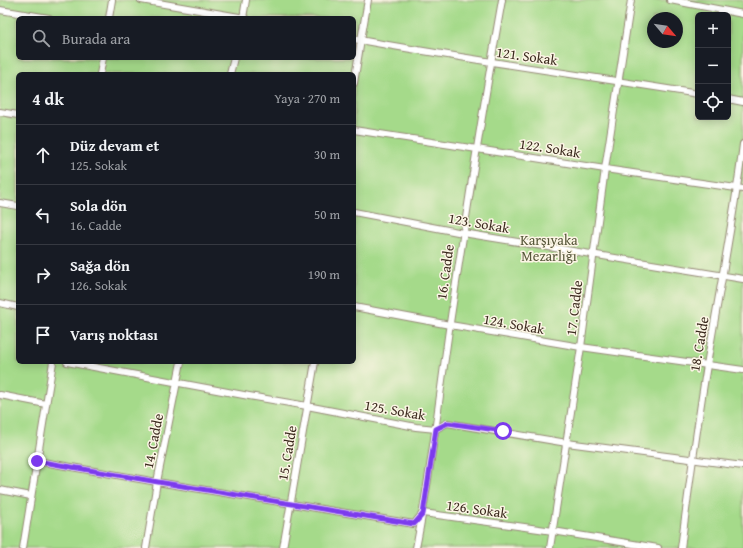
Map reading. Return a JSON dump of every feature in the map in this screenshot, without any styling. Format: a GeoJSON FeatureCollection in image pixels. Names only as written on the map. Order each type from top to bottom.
{"type":"FeatureCollection","features":[{"type":"Feature","properties":{"kind":"lane"},"geometry":{"type":"LineString","coordinates":[[109,16],[112,0]]}},
{"type":"Feature","properties":{"kind":"lane"},"geometry":{"type":"LineString","coordinates":[[142,0],[233,16]]}},
{"type":"Feature","properties":{"kind":"lane"},"geometry":{"type":"LineString","coordinates":[[244,16],[246,0]]}},
{"type":"Feature","properties":{"kind":"lane"},"geometry":{"type":"LineString","coordinates":[[356,54],[357,39],[368,0]]}},
{"type":"Feature","properties":{"kind":"lane","name":"16. Cadde"},"geometry":{"type":"LineString","coordinates":[[416,548],[423,514],[436,429],[463,233],[502,0]]}},
{"type":"Feature","properties":{"kind":"lane","name":"17. Cadde"},"geometry":{"type":"LineString","coordinates":[[550,548],[567,443],[605,169],[631,0]]}},
{"type":"Feature","properties":{"kind":"lane"},"geometry":{"type":"LineString","coordinates":[[670,0],[743,14]]}},
{"type":"Feature","properties":{"kind":"lane"},"geometry":{"type":"LineString","coordinates":[[0,10],[37,16]]}},
{"type":"Feature","properties":{"kind":"lane","name":"121. Sokak"},"geometry":{"type":"LineString","coordinates":[[357,39],[491,63],[695,94]]}},
{"type":"Feature","properties":{"kind":"lane"},"geometry":{"type":"LineString","coordinates":[[100,72],[103,60]]}},
{"type":"Feature","properties":{"kind":"lane"},"geometry":{"type":"LineString","coordinates":[[230,72],[234,60]]}},
{"type":"Feature","properties":{"kind":"lane"},"geometry":{"type":"LineString","coordinates":[[355,72],[356,60]]}},
{"type":"Feature","properties":{"kind":"lane"},"geometry":{"type":"LineString","coordinates":[[731,100],[743,102]]}},
{"type":"Feature","properties":{"kind":"lane"},"geometry":{"type":"LineString","coordinates":[[0,112],[16,115]]}},
{"type":"Feature","properties":{"kind":"lane","name":"122. Sokak"},"geometry":{"type":"LineString","coordinates":[[356,130],[605,169],[740,188]]}},
{"type":"Feature","properties":{"kind":"lane","name":"18. Cadde"},"geometry":{"type":"LineString","coordinates":[[682,548],[692,459],[707,364],[740,188],[743,144]]}},
{"type":"Feature","properties":{"kind":"lane"},"geometry":{"type":"LineString","coordinates":[[0,204],[16,206]]}},
{"type":"Feature","properties":{"kind":"lane","name":"123. Sokak"},"geometry":{"type":"LineString","coordinates":[[356,212],[463,233],[743,279]]}},
{"type":"Feature","properties":{"kind":"lane"},"geometry":{"type":"LineString","coordinates":[[0,303],[16,306]]}},
{"type":"Feature","properties":{"kind":"lane","name":"124. Sokak"},"geometry":{"type":"LineString","coordinates":[[356,307],[581,347],[743,370]]}},
{"type":"Feature","properties":{"kind":"lane"},"geometry":{"type":"LineString","coordinates":[[23,548],[53,364]]}},
{"type":"Feature","properties":{"kind":"lane","name":"125. Sokak"},"geometry":{"type":"LineString","coordinates":[[78,364],[416,427],[436,429],[448,423],[567,443],[743,466]]}},
{"type":"Feature","properties":{"kind":"lane","name":"14. Cadde"},"geometry":{"type":"LineString","coordinates":[[146,548],[180,364]]}},
{"type":"Feature","properties":{"kind":"lane","name":"15. Cadde"},"geometry":{"type":"LineString","coordinates":[[283,548],[315,364]]}},
{"type":"Feature","properties":{"kind":"lane"},"geometry":{"type":"LineString","coordinates":[[0,395],[46,404]]}},
{"type":"Feature","properties":{"kind":"lane"},"geometry":{"type":"LineString","coordinates":[[37,461],[414,524],[423,514]]}},
{"type":"Feature","properties":{"kind":"lane"},"geometry":{"type":"LineString","coordinates":[[0,490],[31,496]]}},
{"type":"Feature","properties":{"kind":"lane","name":"126. Sokak"},"geometry":{"type":"LineString","coordinates":[[423,514],[553,531],[658,548]]}},
{"type":"Feature","properties":{"kind":"green space","name":"Karşıyaka Mezarlığı"},"geometry":{"type":"Polygon","coordinates":[[[0,0],[743,0],[743,548],[0,548],[0,0]]]}},
{"type":"Feature","properties":{"kind":"route"},"geometry":{"type":"LineString","coordinates":[[37,461],[414,524],[423,514],[436,429],[448,423],[503,431]]}}]}
